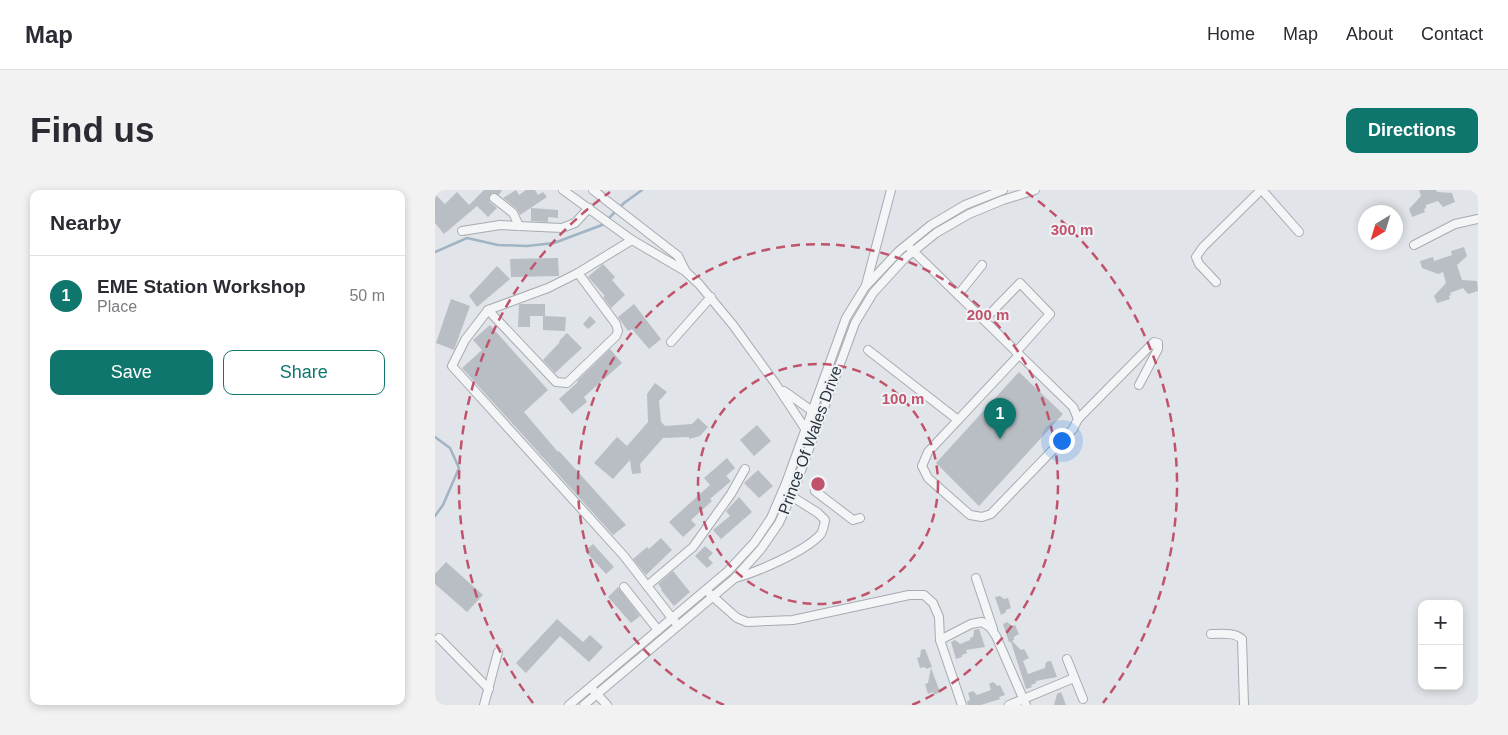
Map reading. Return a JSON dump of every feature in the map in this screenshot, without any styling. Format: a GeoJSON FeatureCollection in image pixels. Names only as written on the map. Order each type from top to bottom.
{"type":"FeatureCollection","features":[{"type":"Feature","properties":{"kind":"street"},"geometry":{"type":"LineString","coordinates":[[563,190],[633,240],[685,271],[711,297],[775,383],[805,430],[814,433]]}},
{"type":"Feature","properties":{"kind":"street"},"geometry":{"type":"LineString","coordinates":[[593,190],[604,193],[619,210],[678,256],[685,271]]}},
{"type":"Feature","properties":{"kind":"street"},"geometry":{"type":"LineString","coordinates":[[873,293],[865,288],[891,190]]}},
{"type":"Feature","properties":{"kind":"street","name":"Prince Of Wales Drive"},"geometry":{"type":"LineString","coordinates":[[569,705],[728,571],[754,543],[771,518],[786,483],[846,318],[865,288],[907,244],[931,224],[965,205],[1003,190]]}},
{"type":"Feature","properties":{"kind":"street","name":"Prince Of Wales Drive"},"geometry":{"type":"LineString","coordinates":[[584,705],[735,578],[761,549],[779,523],[791,496],[855,323],[873,293],[913,251],[936,232],[969,214],[1003,200],[1035,190]]}},
{"type":"Feature","properties":{"kind":"street"},"geometry":{"type":"LineString","coordinates":[[1216,282],[1199,264],[1196,257],[1203,247],[1261,190],[1299,232]]}},
{"type":"Feature","properties":{"kind":"street"},"geometry":{"type":"LineString","coordinates":[[494,198],[513,213],[519,226]]}},
{"type":"Feature","properties":{"kind":"street"},"geometry":{"type":"LineString","coordinates":[[462,231],[500,226],[562,228],[575,223],[589,208]]}},
{"type":"Feature","properties":{"kind":"street"},"geometry":{"type":"LineString","coordinates":[[1414,245],[1455,224],[1478,219]]}},
{"type":"Feature","properties":{"kind":"street"},"geometry":{"type":"LineString","coordinates":[[633,240],[578,273],[548,288],[488,310],[465,340],[452,366],[624,556],[678,626]]}},
{"type":"Feature","properties":{"kind":"street"},"geometry":{"type":"LineString","coordinates":[[907,244],[1073,406],[1077,419]]}},
{"type":"Feature","properties":{"kind":"street"},"geometry":{"type":"LineString","coordinates":[[958,295],[982,265]]}},
{"type":"Feature","properties":{"kind":"street"},"geometry":{"type":"LineString","coordinates":[[488,310],[556,382],[567,383],[616,336],[618,331],[616,324],[578,273]]}},
{"type":"Feature","properties":{"kind":"street"},"geometry":{"type":"LineString","coordinates":[[984,320],[1020,283],[1050,314],[1018,353],[928,452],[922,466],[928,478],[971,515],[982,518],[991,514],[1073,429],[1077,419],[1154,342],[1158,342],[1158,349],[1139,385]]}},
{"type":"Feature","properties":{"kind":"street"},"geometry":{"type":"LineString","coordinates":[[671,342],[711,297]]}},
{"type":"Feature","properties":{"kind":"street"},"geometry":{"type":"LineString","coordinates":[[868,350],[958,420]]}},
{"type":"Feature","properties":{"kind":"street"},"geometry":{"type":"LineString","coordinates":[[775,383],[791,398],[820,416]]}},
{"type":"Feature","properties":{"kind":"street"},"geometry":{"type":"LineString","coordinates":[[647,586],[693,547],[731,494],[745,469]]}},
{"type":"Feature","properties":{"kind":"street"},"geometry":{"type":"LineString","coordinates":[[817,486],[815,491],[853,520],[860,518]]}},
{"type":"Feature","properties":{"kind":"street"},"geometry":{"type":"LineString","coordinates":[[791,496],[818,513],[825,520]]}},
{"type":"Feature","properties":{"kind":"street"},"geometry":{"type":"LineString","coordinates":[[735,578],[755,573],[810,543],[821,534],[825,520],[837,508]]}},
{"type":"Feature","properties":{"kind":"street"},"geometry":{"type":"LineString","coordinates":[[976,578],[995,634],[1025,702]]}},
{"type":"Feature","properties":{"kind":"street"},"geometry":{"type":"LineString","coordinates":[[624,587],[658,630]]}},
{"type":"Feature","properties":{"kind":"street"},"geometry":{"type":"LineString","coordinates":[[707,589],[713,597],[737,618],[747,622],[793,620],[909,595],[923,595],[933,603],[939,617],[940,640],[962,705]]}},
{"type":"Feature","properties":{"kind":"street"},"geometry":{"type":"LineString","coordinates":[[940,640],[971,624],[982,622],[990,627],[995,634]]}},
{"type":"Feature","properties":{"kind":"street"},"geometry":{"type":"LineString","coordinates":[[1211,634],[1227,634],[1238,636],[1242,639],[1244,705]]}},
{"type":"Feature","properties":{"kind":"street"},"geometry":{"type":"LineString","coordinates":[[439,638],[489,689]]}},
{"type":"Feature","properties":{"kind":"street"},"geometry":{"type":"LineString","coordinates":[[484,705],[498,652]]}},
{"type":"Feature","properties":{"kind":"street"},"geometry":{"type":"LineString","coordinates":[[1067,659],[1083,699]]}},
{"type":"Feature","properties":{"kind":"street"},"geometry":{"type":"LineString","coordinates":[[1009,705],[1025,702],[1074,678]]}},
{"type":"Feature","properties":{"kind":"street"},"geometry":{"type":"LineString","coordinates":[[591,687],[607,705]]}},
{"type":"Feature","properties":{"kind":"building"},"geometry":{"type":"Polygon","coordinates":[[[484,190],[502,190],[499,195],[492,193],[489,197],[490,202],[497,208],[488,217],[477,206],[444,234],[435,223],[435,194],[445,204],[457,192],[469,205],[484,190]]]}},
{"type":"Feature","properties":{"kind":"building"},"geometry":{"type":"Polygon","coordinates":[[[516,190],[519,195],[526,190],[535,190],[538,195],[543,192],[547,197],[520,215],[517,209],[503,198],[516,190]]]}},
{"type":"Feature","properties":{"kind":"building"},"geometry":{"type":"Polygon","coordinates":[[[1419,190],[1436,190],[1437,192],[1452,193],[1455,202],[1443,207],[1438,201],[1426,205],[1425,212],[1412,217],[1409,209],[1421,196],[1419,190]]]}},
{"type":"Feature","properties":{"kind":"building"},"geometry":{"type":"Polygon","coordinates":[[[531,208],[558,210],[558,218],[548,217],[548,222],[531,221],[531,208]]]}},
{"type":"Feature","properties":{"kind":"building"},"geometry":{"type":"Polygon","coordinates":[[[1464,247],[1467,256],[1457,265],[1462,280],[1477,281],[1478,291],[1468,294],[1463,288],[1450,293],[1450,299],[1437,303],[1434,296],[1446,283],[1443,272],[1438,274],[1422,268],[1420,261],[1433,257],[1434,261],[1452,255],[1451,251],[1464,247]]]}},
{"type":"Feature","properties":{"kind":"building"},"geometry":{"type":"Polygon","coordinates":[[[558,258],[559,276],[511,277],[510,259],[558,258]]]}},
{"type":"Feature","properties":{"kind":"building"},"geometry":{"type":"Polygon","coordinates":[[[603,264],[615,277],[612,280],[625,295],[611,308],[603,297],[605,296],[588,277],[603,264]]]}},
{"type":"Feature","properties":{"kind":"building"},"geometry":{"type":"Polygon","coordinates":[[[497,266],[510,279],[477,307],[469,296],[497,266]]]}},
{"type":"Feature","properties":{"kind":"building"},"geometry":{"type":"Polygon","coordinates":[[[451,299],[470,306],[454,350],[436,343],[451,299]]]}},
{"type":"Feature","properties":{"kind":"building"},"geometry":{"type":"Polygon","coordinates":[[[519,304],[545,304],[545,316],[530,316],[530,327],[518,327],[519,304]]]}},
{"type":"Feature","properties":{"kind":"building"},"geometry":{"type":"Polygon","coordinates":[[[634,304],[661,339],[649,349],[632,329],[628,331],[618,317],[634,304]]]}},
{"type":"Feature","properties":{"kind":"building"},"geometry":{"type":"Polygon","coordinates":[[[543,316],[566,317],[565,331],[543,330],[543,316]]]}},
{"type":"Feature","properties":{"kind":"building"},"geometry":{"type":"Polygon","coordinates":[[[590,316],[596,322],[588,329],[583,324],[590,316]]]}},
{"type":"Feature","properties":{"kind":"building"},"geometry":{"type":"Polygon","coordinates":[[[490,325],[548,390],[524,412],[558,452],[626,525],[613,535],[462,368],[482,350],[473,340],[490,325]]]}},
{"type":"Feature","properties":{"kind":"building"},"geometry":{"type":"Polygon","coordinates":[[[567,333],[582,348],[555,373],[543,360],[567,333]]]}},
{"type":"Feature","properties":{"kind":"building"},"geometry":{"type":"Polygon","coordinates":[[[610,349],[622,363],[584,397],[587,402],[572,414],[559,399],[610,349]]]}},
{"type":"Feature","properties":{"kind":"building"},"geometry":{"type":"Polygon","coordinates":[[[1019,372],[1063,414],[979,506],[936,463],[1019,372]]]}},
{"type":"Feature","properties":{"kind":"building"},"geometry":{"type":"Polygon","coordinates":[[[655,383],[667,392],[659,401],[661,422],[665,426],[692,424],[698,418],[708,427],[700,436],[689,439],[689,437],[663,438],[640,464],[641,473],[632,474],[630,460],[613,479],[594,463],[617,437],[627,446],[648,422],[647,394],[655,383]]]}},
{"type":"Feature","properties":{"kind":"building"},"geometry":{"type":"Polygon","coordinates":[[[757,425],[771,441],[754,456],[740,440],[757,425]]]}},
{"type":"Feature","properties":{"kind":"building"},"geometry":{"type":"Polygon","coordinates":[[[727,458],[735,468],[726,476],[731,481],[710,499],[712,501],[691,520],[696,525],[683,537],[669,522],[710,485],[704,478],[727,458]]]}},
{"type":"Feature","properties":{"kind":"building"},"geometry":{"type":"Polygon","coordinates":[[[758,470],[773,486],[759,498],[744,483],[758,470]]]}},
{"type":"Feature","properties":{"kind":"building"},"geometry":{"type":"Polygon","coordinates":[[[739,497],[752,512],[721,539],[713,530],[730,516],[726,511],[739,497]]]}},
{"type":"Feature","properties":{"kind":"building"},"geometry":{"type":"Polygon","coordinates":[[[661,538],[672,550],[646,575],[633,559],[647,547],[649,549],[661,538]]]}},
{"type":"Feature","properties":{"kind":"building"},"geometry":{"type":"Polygon","coordinates":[[[593,544],[614,567],[606,574],[585,551],[593,544]]]}},
{"type":"Feature","properties":{"kind":"building"},"geometry":{"type":"Polygon","coordinates":[[[705,546],[713,553],[708,558],[713,563],[707,568],[695,556],[705,546]]]}},
{"type":"Feature","properties":{"kind":"building"},"geometry":{"type":"Polygon","coordinates":[[[446,562],[483,595],[467,612],[435,584],[435,574],[446,562]]]}},
{"type":"Feature","properties":{"kind":"building"},"geometry":{"type":"Polygon","coordinates":[[[673,571],[690,592],[674,606],[658,584],[673,571]]]}},
{"type":"Feature","properties":{"kind":"building"},"geometry":{"type":"Polygon","coordinates":[[[618,587],[640,616],[631,623],[608,597],[618,587]]]}},
{"type":"Feature","properties":{"kind":"building"},"geometry":{"type":"Polygon","coordinates":[[[1000,596],[1004,599],[1008,598],[1011,608],[1001,615],[995,597],[1000,596]]]}},
{"type":"Feature","properties":{"kind":"building"},"geometry":{"type":"Polygon","coordinates":[[[557,619],[583,642],[590,635],[603,647],[589,662],[560,636],[526,673],[516,663],[557,619]]]}},
{"type":"Feature","properties":{"kind":"building"},"geometry":{"type":"Polygon","coordinates":[[[1007,622],[1012,626],[1015,625],[1019,634],[1012,641],[1021,650],[1024,649],[1029,658],[1023,661],[1028,674],[1045,668],[1046,662],[1051,661],[1057,677],[1036,681],[1036,683],[1031,685],[1032,687],[1026,689],[1011,642],[1009,642],[1003,624],[1007,622]]]}},
{"type":"Feature","properties":{"kind":"building"},"geometry":{"type":"Polygon","coordinates":[[[979,629],[985,647],[966,650],[967,653],[956,659],[951,642],[955,640],[960,644],[970,640],[973,637],[974,630],[979,629]]]}},
{"type":"Feature","properties":{"kind":"building"},"geometry":{"type":"Polygon","coordinates":[[[925,649],[932,667],[926,669],[925,667],[920,668],[917,658],[920,657],[921,650],[925,649]]]}},
{"type":"Feature","properties":{"kind":"building"},"geometry":{"type":"Polygon","coordinates":[[[931,668],[940,692],[934,695],[933,692],[928,694],[925,684],[928,683],[931,668]]]}},
{"type":"Feature","properties":{"kind":"building"},"geometry":{"type":"Polygon","coordinates":[[[993,682],[998,686],[1000,685],[1005,695],[999,697],[1000,699],[981,705],[968,705],[967,701],[970,700],[968,693],[973,691],[977,695],[991,690],[989,684],[993,682]]]}},
{"type":"Feature","properties":{"kind":"building"},"geometry":{"type":"Polygon","coordinates":[[[1061,692],[1066,705],[1054,705],[1057,694],[1061,692]]]}},
{"type":"Feature","properties":{"kind":"waterway"},"geometry":{"type":"LineString","coordinates":[[435,252],[467,238],[498,245],[527,246],[554,243],[602,225],[624,203],[642,190]]}},
{"type":"Feature","properties":{"kind":"waterway"},"geometry":{"type":"LineString","coordinates":[[435,437],[450,448],[459,468],[443,505],[435,516]]}},
{"type":"Feature","properties":{"kind":"place","name":"EME Station Workshop"},"geometry":{"type":"Point","coordinates":[1000,439]}}]}
